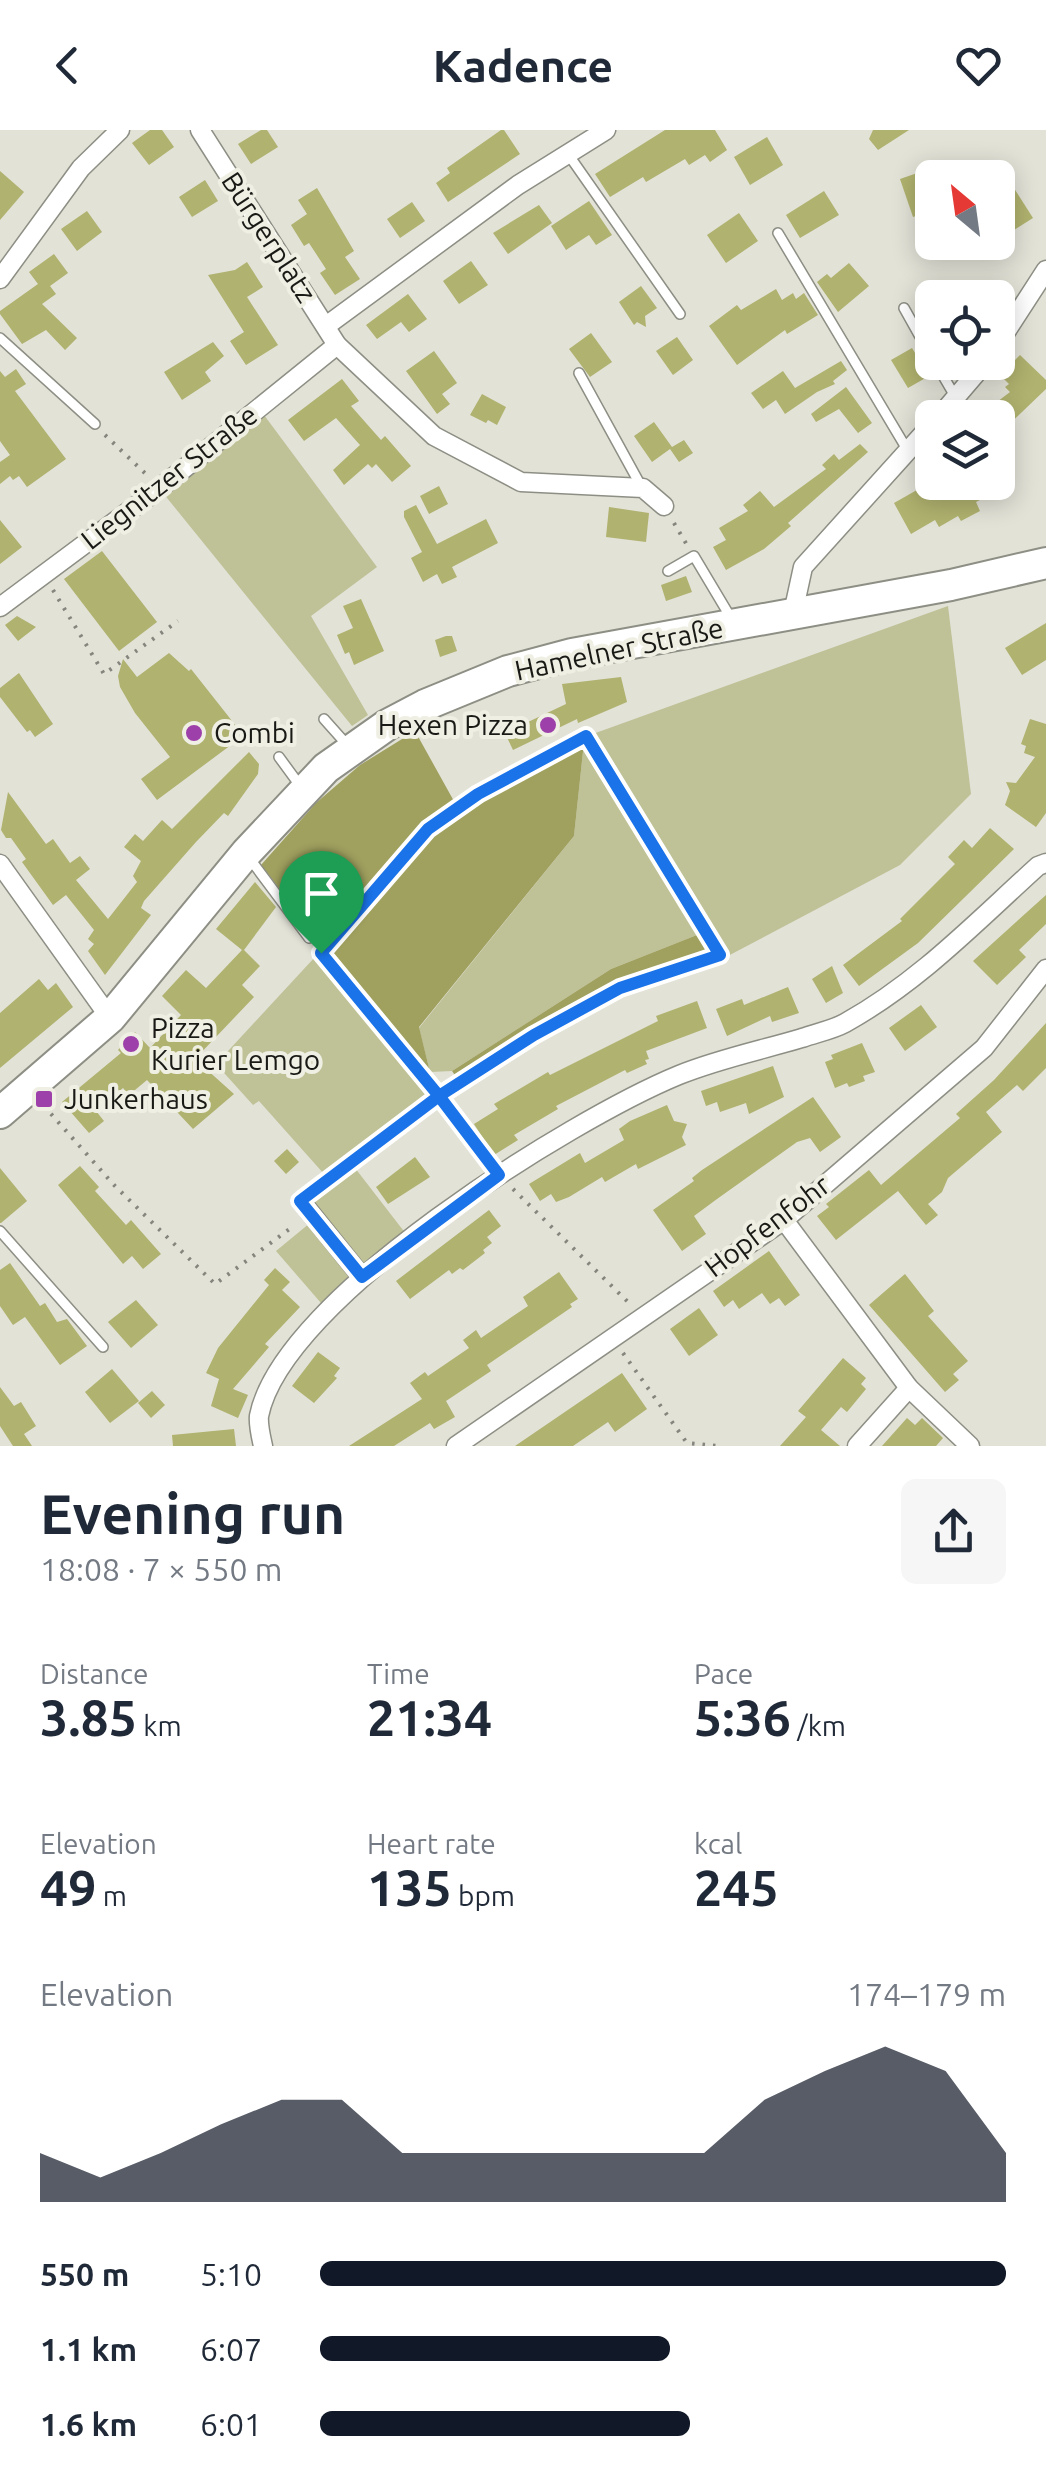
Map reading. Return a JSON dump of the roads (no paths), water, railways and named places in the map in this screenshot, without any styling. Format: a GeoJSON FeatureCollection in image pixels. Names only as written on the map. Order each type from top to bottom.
{"type":"FeatureCollection","features":[{"type":"Feature","properties":{"kind":"main road","name":"Hamelner Straße"},"geometry":{"type":"LineString","coordinates":[[0,1113],[110,1018],[246,853],[303,791],[351,749],[424,706],[508,671],[572,654],[951,585],[1046,563]]}},
{"type":"Feature","properties":{"kind":"street"},"geometry":{"type":"LineString","coordinates":[[0,279],[81,168],[120,130]]}},
{"type":"Feature","properties":{"kind":"street","name":"Bürgerplatz"},"geometry":{"type":"LineString","coordinates":[[200,130],[337,345],[434,436],[521,482],[643,488]]}},
{"type":"Feature","properties":{"kind":"street"},"geometry":{"type":"LineString","coordinates":[[326,326],[518,185],[606,130]]}},
{"type":"Feature","properties":{"kind":"street"},"geometry":{"type":"LineString","coordinates":[[1015,318],[1046,270]]}},
{"type":"Feature","properties":{"kind":"street","name":"Liegnitzer Straße"},"geometry":{"type":"LineString","coordinates":[[0,607],[160,488],[337,345]]}},
{"type":"Feature","properties":{"kind":"street"},"geometry":{"type":"LineString","coordinates":[[956,398],[971,380]]}},
{"type":"Feature","properties":{"kind":"street"},"geometry":{"type":"LineString","coordinates":[[793,613],[803,567],[915,443]]}},
{"type":"Feature","properties":{"kind":"street"},"geometry":{"type":"LineString","coordinates":[[643,488],[664,506]]}},
{"type":"Feature","properties":{"kind":"street"},"geometry":{"type":"LineString","coordinates":[[262,1446],[259,1418],[276,1377],[301,1338],[362,1277],[499,1175],[618,1103],[682,1074],[839,1026],[866,1011],[918,976],[1038,866],[1046,863]]}},
{"type":"Feature","properties":{"kind":"street"},"geometry":{"type":"LineString","coordinates":[[0,864],[110,1018]]}},
{"type":"Feature","properties":{"kind":"street","name":"Hopfenfohr"},"geometry":{"type":"LineString","coordinates":[[456,1446],[784,1220],[984,1048],[1046,970]]}},
{"type":"Feature","properties":{"kind":"street"},"geometry":{"type":"LineString","coordinates":[[305,1207],[362,1277]]}},
{"type":"Feature","properties":{"kind":"street"},"geometry":{"type":"LineString","coordinates":[[784,1220],[909,1388],[970,1446]]}},
{"type":"Feature","properties":{"kind":"street"},"geometry":{"type":"LineString","coordinates":[[857,1446],[909,1388]]}},
{"type":"Feature","properties":{"kind":"lane"},"geometry":{"type":"LineString","coordinates":[[568,154],[680,314]]}},
{"type":"Feature","properties":{"kind":"lane"},"geometry":{"type":"LineString","coordinates":[[778,233],[908,451]]}},
{"type":"Feature","properties":{"kind":"lane"},"geometry":{"type":"LineString","coordinates":[[904,308],[915,327]]}},
{"type":"Feature","properties":{"kind":"lane"},"geometry":{"type":"LineString","coordinates":[[0,338],[94,424]]}},
{"type":"Feature","properties":{"kind":"lane"},"geometry":{"type":"LineString","coordinates":[[579,373],[643,488]]}},
{"type":"Feature","properties":{"kind":"lane"},"geometry":{"type":"LineString","coordinates":[[946,380],[956,398]]}},
{"type":"Feature","properties":{"kind":"lane"},"geometry":{"type":"LineString","coordinates":[[668,571],[694,556],[736,625]]}},
{"type":"Feature","properties":{"kind":"lane"},"geometry":{"type":"LineString","coordinates":[[324,719],[351,749]]}},
{"type":"Feature","properties":{"kind":"lane"},"geometry":{"type":"LineString","coordinates":[[279,757],[303,791]]}},
{"type":"Feature","properties":{"kind":"lane"},"geometry":{"type":"LineString","coordinates":[[246,853],[309,938]]}},
{"type":"Feature","properties":{"kind":"lane"},"geometry":{"type":"LineString","coordinates":[[0,1230],[104,1347]]}},
{"type":"Feature","properties":{"kind":"place","name":"Hexen Pizza"},"geometry":{"type":"Point","coordinates":[548,725]}},
{"type":"Feature","properties":{"kind":"place","name":"Combi"},"geometry":{"type":"Point","coordinates":[194,733]}},
{"type":"Feature","properties":{"kind":"place","name":"Pizza Kurier Lemgo"},"geometry":{"type":"Point","coordinates":[131,1044]}},
{"type":"Feature","properties":{"kind":"place","name":"Junkerhaus"},"geometry":{"type":"Point","coordinates":[44,1099]}}]}
